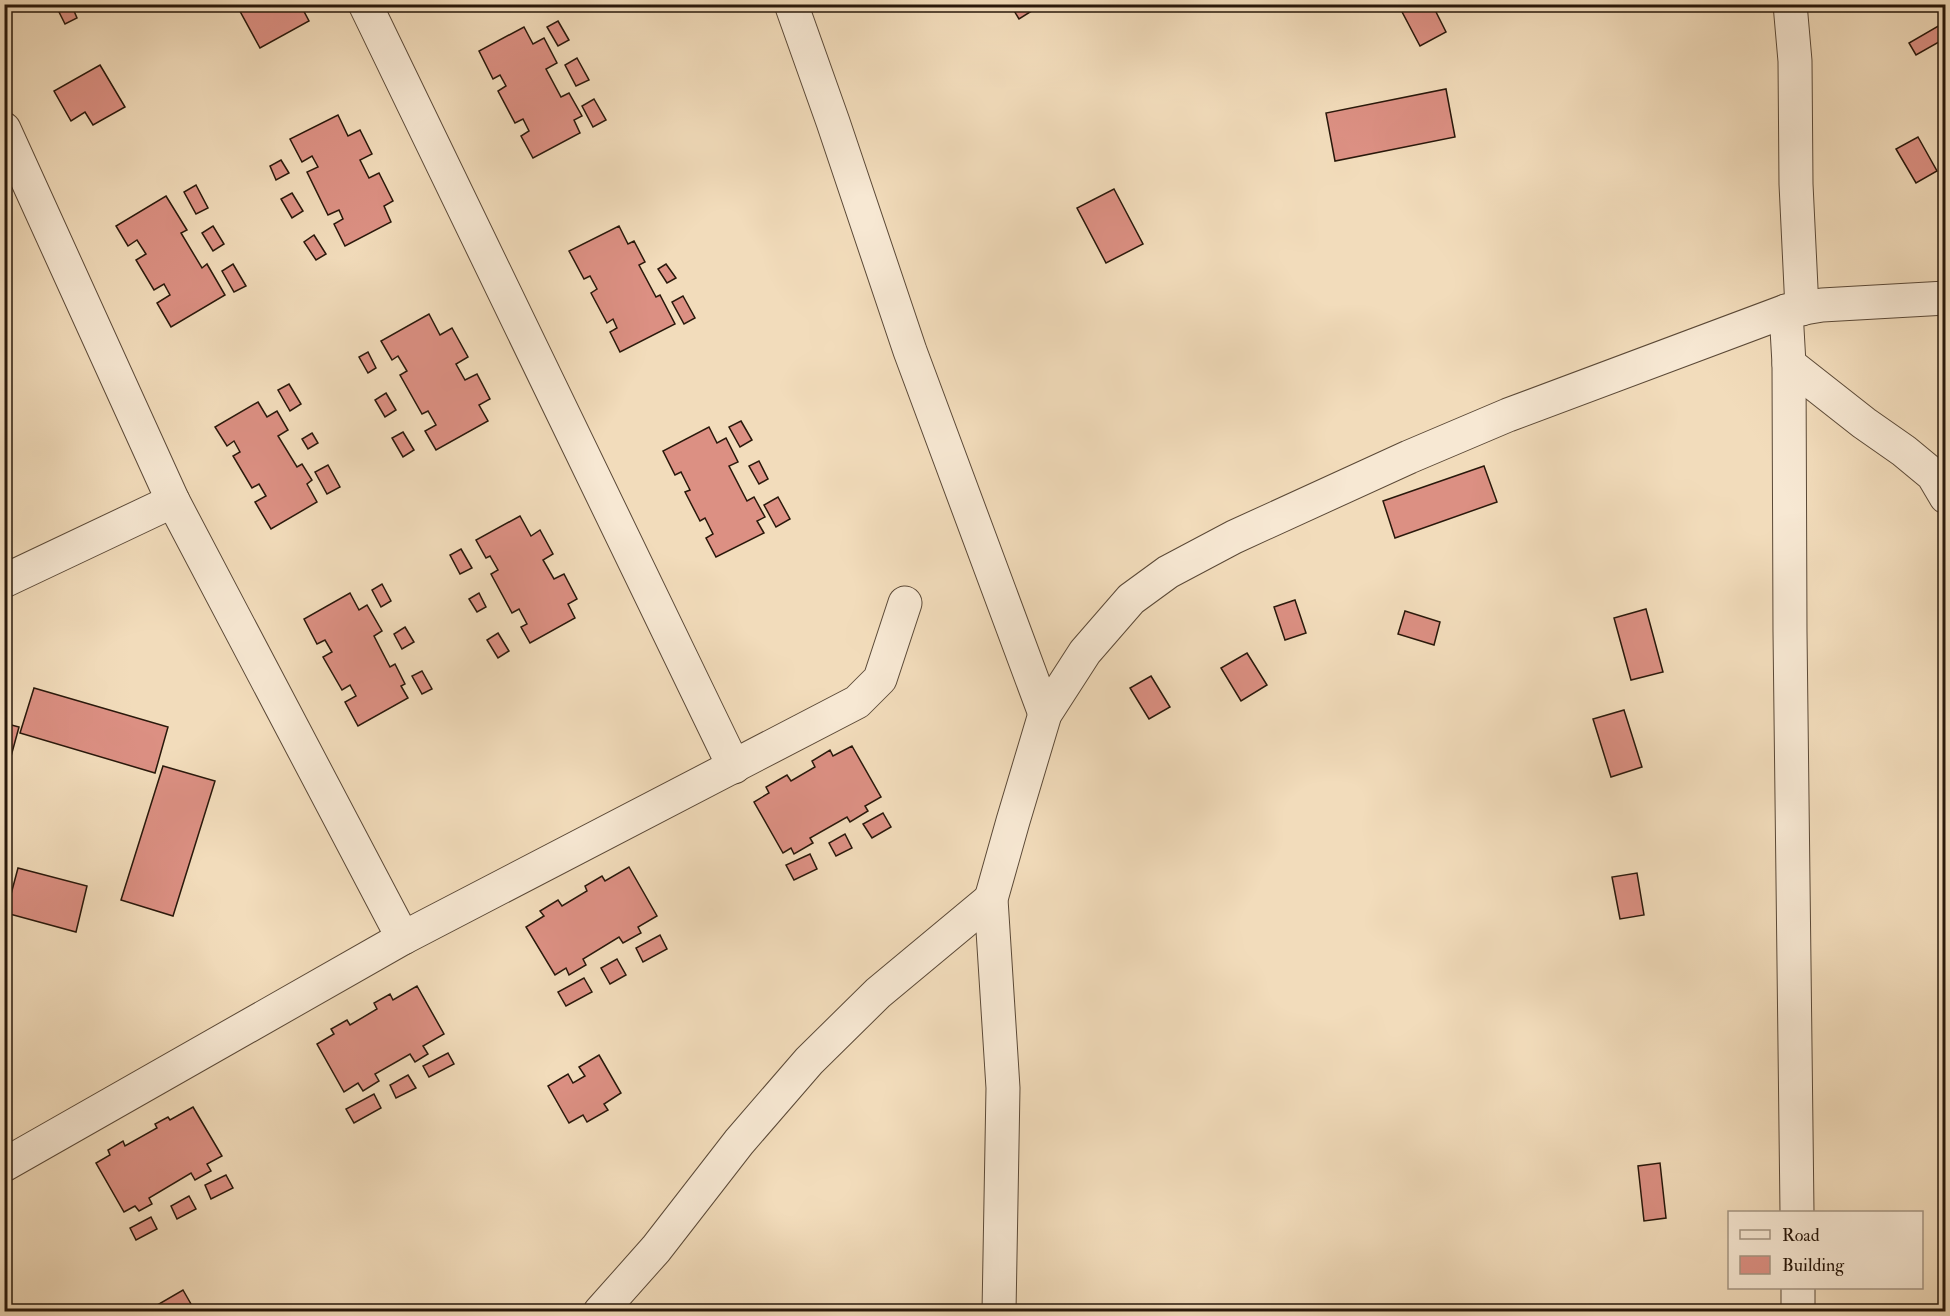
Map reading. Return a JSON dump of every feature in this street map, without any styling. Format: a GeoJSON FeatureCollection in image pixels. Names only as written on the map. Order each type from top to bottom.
{"type":"FeatureCollection","features":[{"type":"Feature","properties":{"kind":"street"},"geometry":{"type":"LineString","coordinates":[[365,4],[735,766]]}},
{"type":"Feature","properties":{"kind":"street"},"geometry":{"type":"LineString","coordinates":[[791,4],[910,351],[1045,714]]}},
{"type":"Feature","properties":{"kind":"street"},"geometry":{"type":"LineString","coordinates":[[1790,4],[1795,61],[1796,183],[1794,310],[1789,364],[1797,1211]]}},
{"type":"Feature","properties":{"kind":"street"},"geometry":{"type":"LineString","coordinates":[[4,129],[173,501],[403,938]]}},
{"type":"Feature","properties":{"kind":"street"},"geometry":{"type":"LineString","coordinates":[[999,1311],[1003,1088],[991,899],[1012,820],[1045,714],[1085,652],[1131,599],[1168,572],[1292,510],[1461,435],[1593,383],[1794,310],[1833,304],[1946,298]]}},
{"type":"Feature","properties":{"kind":"street"},"geometry":{"type":"LineString","coordinates":[[1789,364],[1933,475],[1946,497]]}},
{"type":"Feature","properties":{"kind":"street"},"geometry":{"type":"LineString","coordinates":[[4,581],[173,501]]}},
{"type":"Feature","properties":{"kind":"street"},"geometry":{"type":"LineString","coordinates":[[4,1166],[403,938],[856,702],[880,678],[905,603]]}},
{"type":"Feature","properties":{"kind":"street"},"geometry":{"type":"LineString","coordinates":[[600,1311],[656,1249],[738,1142],[809,1061],[878,993],[991,899]]}},
{"type":"Feature","properties":{"kind":"street"},"geometry":{"type":"LineString","coordinates":[[1798,1289],[1798,1311]]}},
{"type":"Feature","properties":{"kind":"building"},"geometry":{"type":"Polygon","coordinates":[[[55,4],[71,4],[77,18],[65,24],[55,4]]]}},
{"type":"Feature","properties":{"kind":"building"},"geometry":{"type":"Polygon","coordinates":[[[236,4],[300,4],[309,21],[260,48],[236,4]]]}},
{"type":"Feature","properties":{"kind":"building"},"geometry":{"type":"Polygon","coordinates":[[[1010,4],[1043,4],[1019,19],[1010,4]]]}},
{"type":"Feature","properties":{"kind":"building"},"geometry":{"type":"Polygon","coordinates":[[[1406,4],[1432,4],[1446,32],[1420,46],[1400,8],[1406,4]]]}},
{"type":"Feature","properties":{"kind":"building"},"geometry":{"type":"Polygon","coordinates":[[[558,21],[569,40],[558,46],[547,27],[558,21]]]}},
{"type":"Feature","properties":{"kind":"building"},"geometry":{"type":"Polygon","coordinates":[[[1940,25],[1946,38],[1916,55],[1909,43],[1940,25]]]}},
{"type":"Feature","properties":{"kind":"building"},"geometry":{"type":"Polygon","coordinates":[[[524,27],[533,44],[544,38],[557,63],[546,69],[561,97],[569,93],[582,116],[574,120],[580,133],[533,158],[521,136],[529,131],[523,119],[515,123],[498,91],[506,86],[500,75],[493,79],[479,51],[524,27]]]}},
{"type":"Feature","properties":{"kind":"building"},"geometry":{"type":"Polygon","coordinates":[[[577,58],[589,80],[576,86],[565,65],[577,58]]]}},
{"type":"Feature","properties":{"kind":"building"},"geometry":{"type":"Polygon","coordinates":[[[100,65],[125,107],[93,125],[85,112],[71,121],[54,91],[100,65]]]}},
{"type":"Feature","properties":{"kind":"building"},"geometry":{"type":"Polygon","coordinates":[[[1446,89],[1455,137],[1335,161],[1326,113],[1446,89]]]}},
{"type":"Feature","properties":{"kind":"building"},"geometry":{"type":"Polygon","coordinates":[[[594,99],[606,120],[593,127],[582,106],[594,99]]]}},
{"type":"Feature","properties":{"kind":"building"},"geometry":{"type":"Polygon","coordinates":[[[338,115],[348,136],[360,130],[372,154],[360,160],[369,178],[379,173],[393,201],[384,206],[391,222],[345,246],[334,224],[343,219],[339,210],[328,215],[307,172],[318,167],[312,156],[302,162],[290,139],[338,115]]]}},
{"type":"Feature","properties":{"kind":"building"},"geometry":{"type":"Polygon","coordinates":[[[1918,137],[1937,171],[1916,183],[1896,149],[1918,137]]]}},
{"type":"Feature","properties":{"kind":"building"},"geometry":{"type":"Polygon","coordinates":[[[281,160],[289,173],[276,180],[270,166],[281,160]]]}},
{"type":"Feature","properties":{"kind":"building"},"geometry":{"type":"Polygon","coordinates":[[[196,185],[208,208],[196,214],[184,192],[196,185]]]}},
{"type":"Feature","properties":{"kind":"building"},"geometry":{"type":"Polygon","coordinates":[[[1114,189],[1143,244],[1106,263],[1077,208],[1114,189]]]}},
{"type":"Feature","properties":{"kind":"building"},"geometry":{"type":"Polygon","coordinates":[[[292,193],[303,211],[292,218],[281,199],[292,193]]]}},
{"type":"Feature","properties":{"kind":"building"},"geometry":{"type":"Polygon","coordinates":[[[166,196],[187,230],[181,233],[202,268],[207,264],[225,295],[171,327],[157,303],[170,295],[164,284],[154,290],[136,260],[146,254],[137,240],[128,246],[116,226],[166,196]]]}},
{"type":"Feature","properties":{"kind":"building"},"geometry":{"type":"Polygon","coordinates":[[[213,226],[224,244],[213,251],[202,233],[213,226]]]}},
{"type":"Feature","properties":{"kind":"building"},"geometry":{"type":"Polygon","coordinates":[[[619,226],[628,244],[634,241],[645,262],[639,265],[656,297],[660,295],[675,324],[620,352],[610,332],[617,328],[613,319],[607,323],[591,293],[597,289],[590,276],[584,279],[569,251],[619,226]]]}},
{"type":"Feature","properties":{"kind":"building"},"geometry":{"type":"Polygon","coordinates":[[[314,235],[326,254],[316,260],[304,242],[314,235]]]}},
{"type":"Feature","properties":{"kind":"building"},"geometry":{"type":"Polygon","coordinates":[[[233,264],[246,286],[234,292],[222,271],[233,264]]]}},
{"type":"Feature","properties":{"kind":"building"},"geometry":{"type":"Polygon","coordinates":[[[666,264],[676,278],[667,283],[658,269],[666,264]]]}},
{"type":"Feature","properties":{"kind":"building"},"geometry":{"type":"Polygon","coordinates":[[[683,296],[695,318],[684,324],[672,302],[683,296]]]}},
{"type":"Feature","properties":{"kind":"building"},"geometry":{"type":"Polygon","coordinates":[[[429,314],[440,335],[452,328],[468,357],[456,364],[465,380],[477,374],[490,399],[479,405],[488,421],[436,450],[425,431],[436,425],[428,411],[422,414],[400,375],[407,371],[398,356],[392,360],[381,341],[429,314]]]}},
{"type":"Feature","properties":{"kind":"building"},"geometry":{"type":"Polygon","coordinates":[[[368,352],[376,368],[368,373],[359,357],[368,352]]]}},
{"type":"Feature","properties":{"kind":"building"},"geometry":{"type":"Polygon","coordinates":[[[289,384],[301,404],[290,411],[278,390],[289,384]]]}},
{"type":"Feature","properties":{"kind":"building"},"geometry":{"type":"Polygon","coordinates":[[[386,393],[396,410],[385,417],[375,400],[386,393]]]}},
{"type":"Feature","properties":{"kind":"building"},"geometry":{"type":"Polygon","coordinates":[[[258,402],[267,417],[277,411],[288,430],[278,436],[297,467],[302,464],[312,480],[307,484],[317,502],[271,529],[255,502],[266,496],[259,484],[252,488],[233,456],[240,452],[234,441],[227,446],[215,427],[258,402]]]}},
{"type":"Feature","properties":{"kind":"building"},"geometry":{"type":"Polygon","coordinates":[[[741,421],[752,440],[740,447],[729,427],[741,421]]]}},
{"type":"Feature","properties":{"kind":"building"},"geometry":{"type":"Polygon","coordinates":[[[709,427],[717,443],[726,438],[738,462],[729,466],[747,501],[754,497],[765,517],[757,521],[764,533],[716,557],[706,538],[713,534],[705,518],[700,521],[685,492],[690,490],[681,472],[675,475],[663,451],[709,427]]]}},
{"type":"Feature","properties":{"kind":"building"},"geometry":{"type":"Polygon","coordinates":[[[403,432],[414,450],[403,457],[392,438],[403,432]]]}},
{"type":"Feature","properties":{"kind":"building"},"geometry":{"type":"Polygon","coordinates":[[[312,433],[318,443],[308,449],[302,439],[312,433]]]}},
{"type":"Feature","properties":{"kind":"building"},"geometry":{"type":"Polygon","coordinates":[[[759,461],[768,479],[759,484],[749,466],[759,461]]]}},
{"type":"Feature","properties":{"kind":"building"},"geometry":{"type":"Polygon","coordinates":[[[328,465],[340,487],[327,494],[315,472],[328,465]]]}},
{"type":"Feature","properties":{"kind":"building"},"geometry":{"type":"Polygon","coordinates":[[[1484,466],[1497,502],[1395,538],[1383,501],[1484,466]]]}},
{"type":"Feature","properties":{"kind":"building"},"geometry":{"type":"Polygon","coordinates":[[[778,497],[790,519],[776,527],[764,505],[778,497]]]}},
{"type":"Feature","properties":{"kind":"building"},"geometry":{"type":"Polygon","coordinates":[[[520,516],[531,536],[540,530],[553,554],[543,560],[554,579],[564,574],[577,599],[568,604],[575,618],[530,643],[521,627],[527,624],[519,609],[512,613],[491,574],[498,570],[490,556],[486,558],[476,540],[520,516]]]}},
{"type":"Feature","properties":{"kind":"building"},"geometry":{"type":"Polygon","coordinates":[[[461,549],[472,568],[460,574],[450,555],[461,549]]]}},
{"type":"Feature","properties":{"kind":"building"},"geometry":{"type":"Polygon","coordinates":[[[382,584],[391,601],[381,607],[372,590],[382,584]]]}},
{"type":"Feature","properties":{"kind":"building"},"geometry":{"type":"Polygon","coordinates":[[[350,593],[359,610],[367,605],[382,631],[374,636],[390,667],[395,664],[405,684],[401,686],[408,698],[358,726],[345,702],[356,696],[350,685],[342,690],[323,657],[332,652],[325,640],[317,644],[304,619],[350,593]]]}},
{"type":"Feature","properties":{"kind":"building"},"geometry":{"type":"Polygon","coordinates":[[[479,593],[486,607],[477,612],[469,599],[479,593]]]}},
{"type":"Feature","properties":{"kind":"building"},"geometry":{"type":"Polygon","coordinates":[[[1295,600],[1306,633],[1285,640],[1274,607],[1295,600]]]}},
{"type":"Feature","properties":{"kind":"building"},"geometry":{"type":"Polygon","coordinates":[[[1646,609],[1663,672],[1631,680],[1614,618],[1646,609]]]}},
{"type":"Feature","properties":{"kind":"building"},"geometry":{"type":"Polygon","coordinates":[[[1405,611],[1440,622],[1434,645],[1398,634],[1405,611]]]}},
{"type":"Feature","properties":{"kind":"building"},"geometry":{"type":"Polygon","coordinates":[[[405,627],[414,642],[402,649],[394,634],[405,627]]]}},
{"type":"Feature","properties":{"kind":"building"},"geometry":{"type":"Polygon","coordinates":[[[498,633],[509,651],[498,658],[487,640],[498,633]]]}},
{"type":"Feature","properties":{"kind":"building"},"geometry":{"type":"Polygon","coordinates":[[[1247,653],[1267,685],[1241,701],[1221,668],[1247,653]]]}},
{"type":"Feature","properties":{"kind":"building"},"geometry":{"type":"Polygon","coordinates":[[[422,671],[432,689],[422,694],[412,676],[422,671]]]}},
{"type":"Feature","properties":{"kind":"building"},"geometry":{"type":"Polygon","coordinates":[[[1151,676],[1170,707],[1149,719],[1130,688],[1151,676]]]}},
{"type":"Feature","properties":{"kind":"building"},"geometry":{"type":"Polygon","coordinates":[[[34,688],[168,727],[155,773],[20,733],[34,688]]]}},
{"type":"Feature","properties":{"kind":"building"},"geometry":{"type":"Polygon","coordinates":[[[1624,710],[1642,767],[1611,777],[1593,719],[1624,710]]]}},
{"type":"Feature","properties":{"kind":"building"},"geometry":{"type":"Polygon","coordinates":[[[4,723],[19,727],[4,782],[4,723]]]}},
{"type":"Feature","properties":{"kind":"building"},"geometry":{"type":"Polygon","coordinates":[[[852,746],[881,797],[865,806],[868,811],[850,822],[847,817],[810,838],[813,843],[794,854],[791,848],[783,853],[754,802],[769,793],[766,787],[787,775],[791,781],[815,767],[812,761],[830,750],[833,756],[852,746]]]}},
{"type":"Feature","properties":{"kind":"building"},"geometry":{"type":"Polygon","coordinates":[[[163,766],[215,781],[173,916],[121,900],[163,766]]]}},
{"type":"Feature","properties":{"kind":"building"},"geometry":{"type":"Polygon","coordinates":[[[883,813],[891,827],[872,838],[863,824],[883,813]]]}},
{"type":"Feature","properties":{"kind":"building"},"geometry":{"type":"Polygon","coordinates":[[[845,834],[852,848],[836,856],[829,843],[845,834]]]}},
{"type":"Feature","properties":{"kind":"building"},"geometry":{"type":"Polygon","coordinates":[[[810,854],[817,869],[794,880],[786,865],[810,854]]]}},
{"type":"Feature","properties":{"kind":"building"},"geometry":{"type":"Polygon","coordinates":[[[629,867],[657,916],[638,927],[641,933],[623,943],[619,937],[583,959],[586,965],[569,975],[566,968],[555,975],[526,927],[544,916],[540,911],[558,900],[562,906],[587,891],[585,886],[602,876],[605,881],[629,867]]]}},
{"type":"Feature","properties":{"kind":"building"},"geometry":{"type":"Polygon","coordinates":[[[18,868],[87,886],[76,932],[6,913],[18,868]]]}},
{"type":"Feature","properties":{"kind":"building"},"geometry":{"type":"Polygon","coordinates":[[[1637,873],[1644,915],[1620,919],[1612,877],[1637,873]]]}},
{"type":"Feature","properties":{"kind":"building"},"geometry":{"type":"Polygon","coordinates":[[[660,935],[667,949],[643,962],[636,948],[660,935]]]}},
{"type":"Feature","properties":{"kind":"building"},"geometry":{"type":"Polygon","coordinates":[[[617,959],[626,975],[610,984],[601,968],[617,959]]]}},
{"type":"Feature","properties":{"kind":"building"},"geometry":{"type":"Polygon","coordinates":[[[584,978],[592,992],[566,1006],[558,992],[584,978]]]}},
{"type":"Feature","properties":{"kind":"building"},"geometry":{"type":"Polygon","coordinates":[[[417,986],[444,1034],[423,1046],[428,1054],[415,1062],[410,1054],[375,1074],[379,1081],[363,1091],[358,1083],[344,1092],[317,1044],[334,1034],[331,1029],[347,1020],[350,1025],[377,1009],[374,1003],[390,994],[393,1000],[417,986]]]}},
{"type":"Feature","properties":{"kind":"building"},"geometry":{"type":"Polygon","coordinates":[[[448,1053],[454,1064],[429,1077],[423,1066],[448,1053]]]}},
{"type":"Feature","properties":{"kind":"building"},"geometry":{"type":"Polygon","coordinates":[[[599,1055],[621,1093],[604,1104],[608,1110],[587,1122],[583,1115],[569,1123],[548,1086],[568,1074],[573,1083],[585,1076],[579,1067],[599,1055]]]}},
{"type":"Feature","properties":{"kind":"building"},"geometry":{"type":"Polygon","coordinates":[[[408,1075],[416,1088],[396,1098],[390,1085],[408,1075]]]}},
{"type":"Feature","properties":{"kind":"building"},"geometry":{"type":"Polygon","coordinates":[[[374,1094],[381,1108],[354,1123],[346,1109],[374,1094]]]}},
{"type":"Feature","properties":{"kind":"building"},"geometry":{"type":"Polygon","coordinates":[[[193,1107],[222,1156],[207,1164],[211,1171],[195,1180],[191,1173],[149,1198],[152,1204],[139,1211],[135,1206],[124,1212],[96,1163],[110,1155],[108,1150],[123,1141],[125,1146],[157,1128],[155,1124],[168,1117],[170,1120],[193,1107]]]}},
{"type":"Feature","properties":{"kind":"building"},"geometry":{"type":"Polygon","coordinates":[[[1660,1163],[1666,1218],[1644,1221],[1638,1166],[1660,1163]]]}},
{"type":"Feature","properties":{"kind":"building"},"geometry":{"type":"Polygon","coordinates":[[[226,1175],[233,1188],[211,1199],[205,1185],[226,1175]]]}},
{"type":"Feature","properties":{"kind":"building"},"geometry":{"type":"Polygon","coordinates":[[[189,1196],[196,1209],[177,1219],[171,1206],[189,1196]]]}},
{"type":"Feature","properties":{"kind":"building"},"geometry":{"type":"Polygon","coordinates":[[[151,1217],[157,1229],[136,1240],[130,1228],[151,1217]]]}},
{"type":"Feature","properties":{"kind":"building"},"geometry":{"type":"Polygon","coordinates":[[[183,1290],[195,1311],[154,1312],[152,1308],[183,1290]]]}}]}
